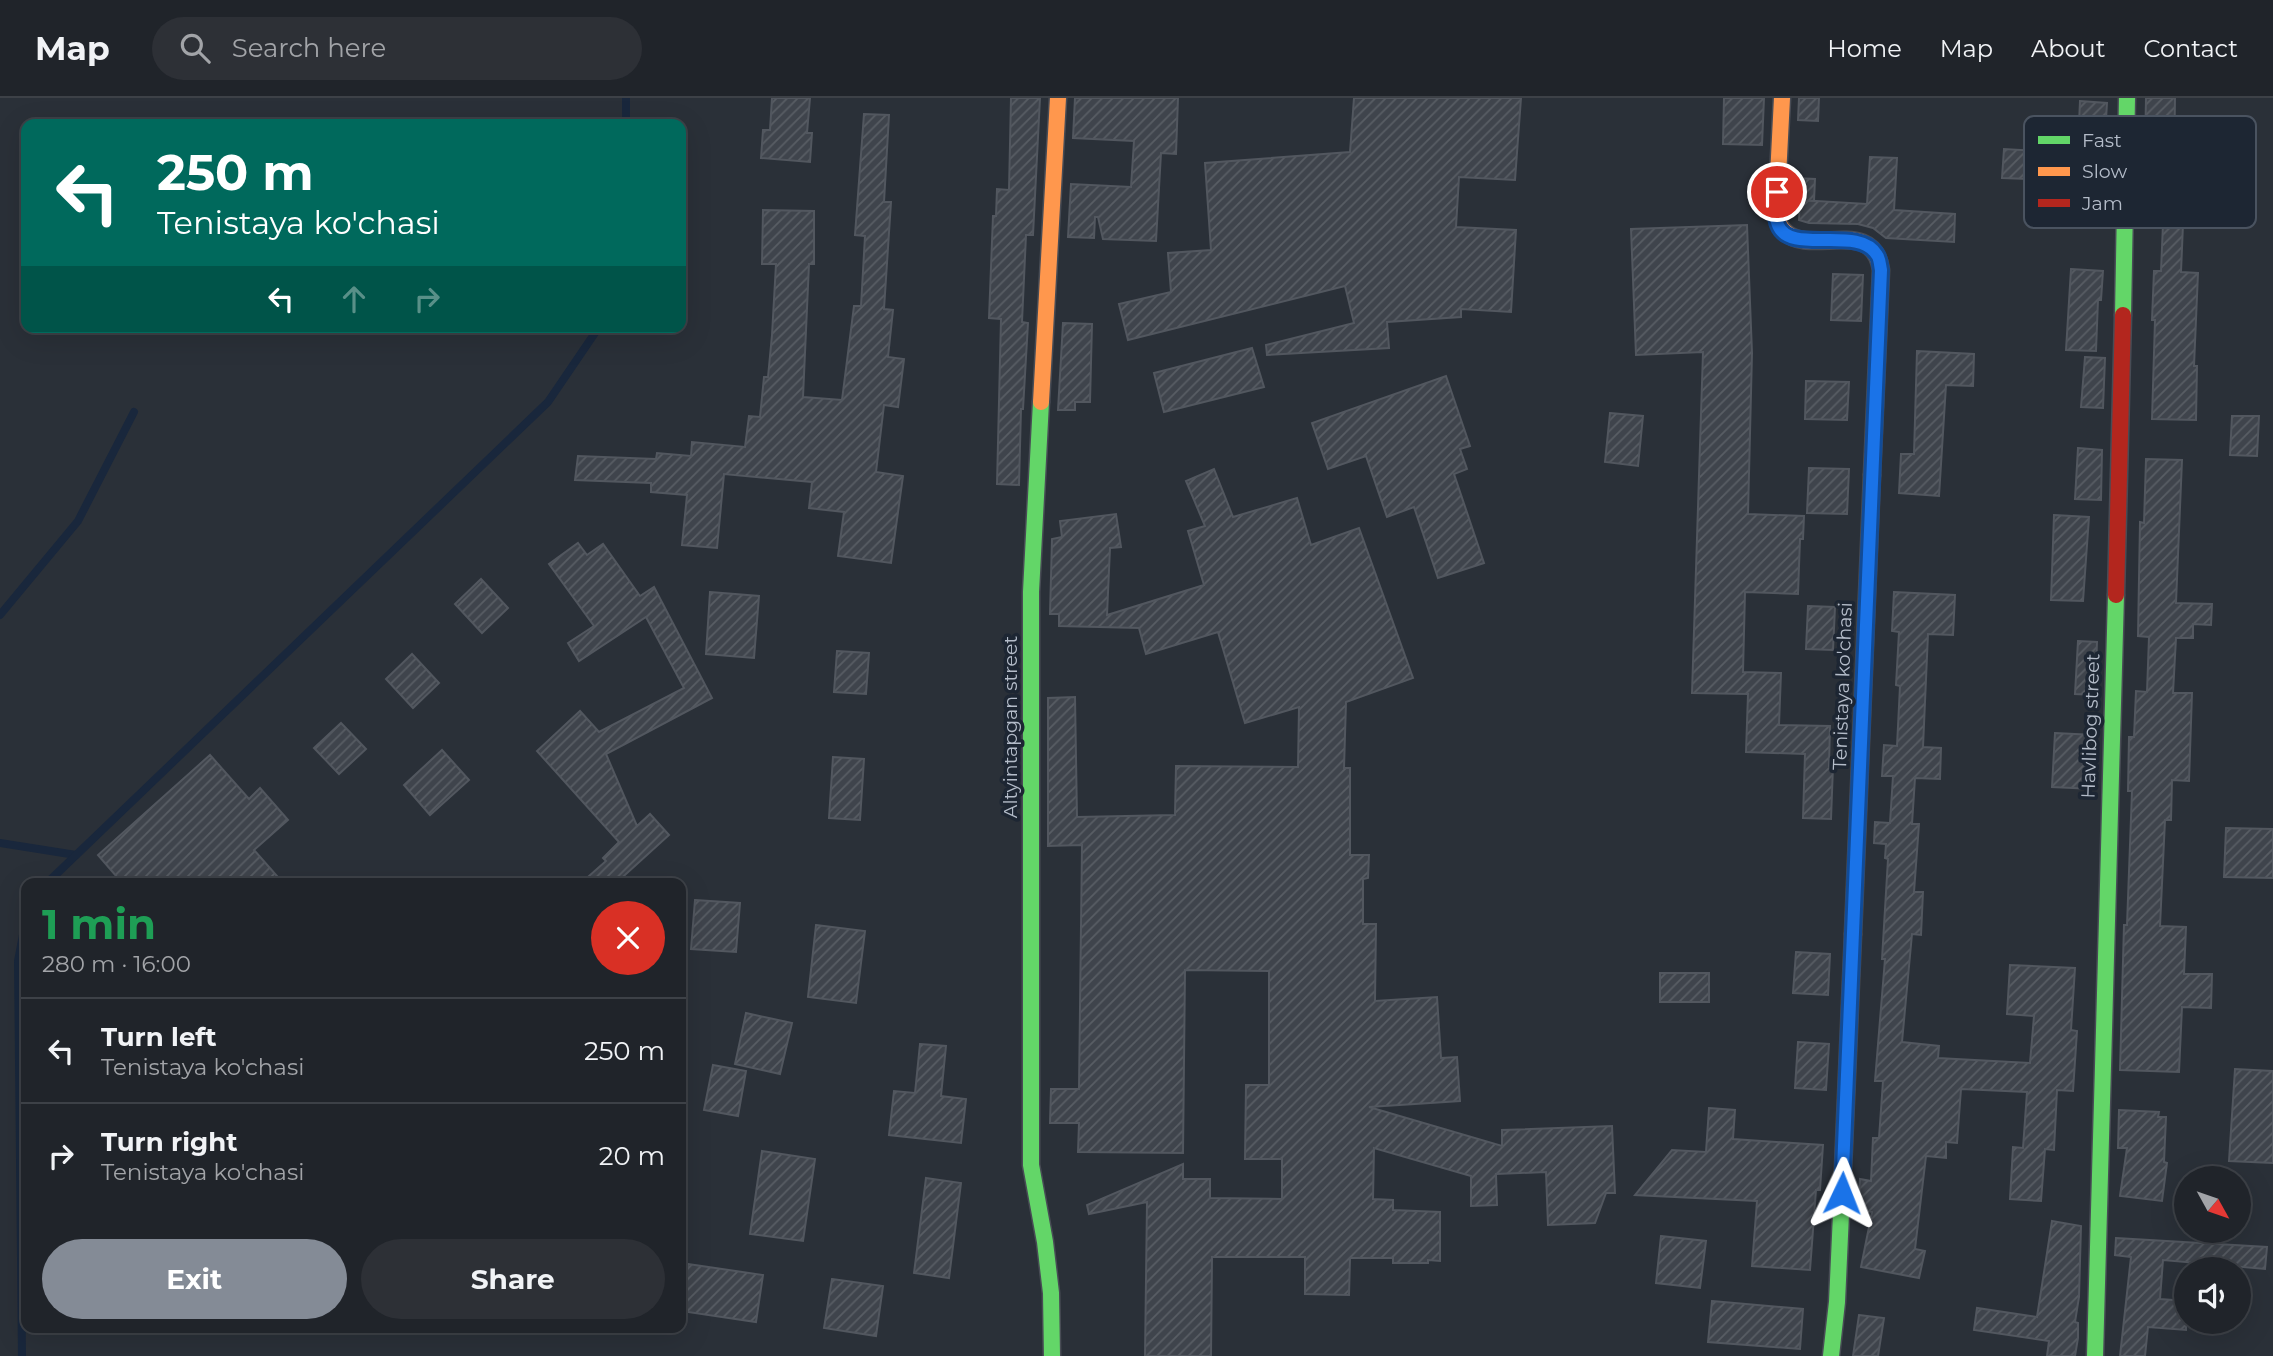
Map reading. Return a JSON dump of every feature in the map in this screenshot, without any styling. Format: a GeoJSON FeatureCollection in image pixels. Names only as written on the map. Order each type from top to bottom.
{"type":"FeatureCollection","features":[{"type":"Feature","properties":{"kind":"street","name":"Altyintapgan street"},"geometry":{"type":"LineString","coordinates":[[1052,1356],[1051,1293],[1031,1165],[1031,592],[1058,98]]}},
{"type":"Feature","properties":{"kind":"street","name":"Tenistaya ko'chasi"},"geometry":{"type":"LineString","coordinates":[[1782,98],[1776,216],[1779,227],[1786,235],[1796,238],[1856,242],[1869,246],[1878,255],[1881,270],[1837,1302],[1831,1356]]}},
{"type":"Feature","properties":{"kind":"street","name":"Hаvlibog street"},"geometry":{"type":"LineString","coordinates":[[2127,98],[2127,116]]}},
{"type":"Feature","properties":{"kind":"street","name":"Hаvlibog street"},"geometry":{"type":"LineString","coordinates":[[2095,1356],[2126,228]]}},
{"type":"Feature","properties":{"kind":"building"},"geometry":{"type":"Polygon","coordinates":[[[772,98],[810,98],[807,133],[812,133],[810,162],[761,158],[763,130],[770,130],[772,98]]]}},
{"type":"Feature","properties":{"kind":"building"},"geometry":{"type":"Polygon","coordinates":[[[1011,98],[1040,98],[1033,235],[1026,235],[1022,322],[1028,323],[1021,409],[1019,485],[997,484],[1001,319],[989,318],[993,216],[996,216],[997,189],[1009,190],[1011,98]]]}},
{"type":"Feature","properties":{"kind":"building"},"geometry":{"type":"Polygon","coordinates":[[[1075,98],[1178,98],[1176,154],[1161,153],[1156,241],[1103,239],[1098,217],[1095,217],[1094,238],[1068,237],[1071,184],[1131,187],[1134,141],[1073,138],[1075,98]]]}},
{"type":"Feature","properties":{"kind":"building"},"geometry":{"type":"Polygon","coordinates":[[[1354,98],[1521,98],[1515,180],[1459,177],[1456,227],[1516,230],[1511,312],[1461,309],[1461,317],[1387,322],[1389,348],[1267,355],[1266,345],[1354,323],[1345,286],[1128,340],[1119,304],[1171,292],[1168,253],[1211,250],[1205,163],[1350,152],[1354,98]]]}},
{"type":"Feature","properties":{"kind":"building"},"geometry":{"type":"Polygon","coordinates":[[[1724,98],[1764,98],[1762,145],[1723,144],[1724,98]]]}},
{"type":"Feature","properties":{"kind":"building"},"geometry":{"type":"Polygon","coordinates":[[[1799,98],[1819,98],[1818,121],[1798,120],[1799,98]]]}},
{"type":"Feature","properties":{"kind":"building"},"geometry":{"type":"Polygon","coordinates":[[[2146,98],[2175,98],[2175,116],[2146,116],[2146,98]]]}},
{"type":"Feature","properties":{"kind":"building"},"geometry":{"type":"Polygon","coordinates":[[[2080,101],[2107,103],[2106,116],[2079,116],[2080,101]]]}},
{"type":"Feature","properties":{"kind":"building"},"geometry":{"type":"Polygon","coordinates":[[[864,114],[889,115],[884,202],[891,202],[884,309],[893,310],[888,357],[904,359],[898,407],[884,405],[876,472],[903,476],[891,563],[838,556],[844,512],[809,508],[812,482],[724,474],[717,548],[682,545],[687,495],[651,492],[651,483],[575,480],[578,456],[656,459],[657,453],[691,456],[692,442],[745,447],[749,416],[760,417],[764,377],[768,377],[772,335],[776,264],[762,264],[763,210],[814,211],[814,264],[809,264],[803,397],[842,400],[854,306],[861,306],[865,236],[855,235],[864,114]]]}},
{"type":"Feature","properties":{"kind":"building"},"geometry":{"type":"Polygon","coordinates":[[[2004,149],[2024,150],[2024,179],[2002,178],[2004,149]]]}},
{"type":"Feature","properties":{"kind":"building"},"geometry":{"type":"Polygon","coordinates":[[[1870,157],[1897,158],[1894,210],[1955,214],[1954,242],[1886,238],[1873,228],[1858,224],[1809,223],[1799,220],[1800,200],[1867,204],[1870,157]]]}},
{"type":"Feature","properties":{"kind":"building"},"geometry":{"type":"Polygon","coordinates":[[[1795,178],[1815,179],[1814,201],[1794,200],[1795,178]]]}},
{"type":"Feature","properties":{"kind":"building"},"geometry":{"type":"Polygon","coordinates":[[[1747,225],[1752,353],[1748,514],[1804,516],[1803,539],[1800,539],[1798,594],[1745,592],[1743,672],[1781,673],[1779,725],[1830,726],[1829,766],[1833,766],[1831,819],[1803,818],[1805,754],[1746,752],[1748,694],[1692,693],[1703,352],[1636,355],[1631,229],[1747,225]]]}},
{"type":"Feature","properties":{"kind":"building"},"geometry":{"type":"Polygon","coordinates":[[[2163,228],[2183,228],[2181,272],[2198,273],[2194,366],[2197,366],[2196,420],[2152,419],[2154,271],[2161,271],[2163,228]]]}},
{"type":"Feature","properties":{"kind":"building"},"geometry":{"type":"Polygon","coordinates":[[[2071,269],[2103,271],[2101,300],[2098,300],[2096,351],[2066,350],[2071,269]]]}},
{"type":"Feature","properties":{"kind":"building"},"geometry":{"type":"Polygon","coordinates":[[[1833,274],[1863,275],[1861,321],[1831,320],[1833,274]]]}},
{"type":"Feature","properties":{"kind":"building"},"geometry":{"type":"Polygon","coordinates":[[[1063,323],[1092,324],[1090,402],[1075,402],[1075,410],[1058,410],[1063,323]]]}},
{"type":"Feature","properties":{"kind":"building"},"geometry":{"type":"Polygon","coordinates":[[[1252,348],[1264,387],[1164,412],[1154,373],[1252,348]]]}},
{"type":"Feature","properties":{"kind":"building"},"geometry":{"type":"Polygon","coordinates":[[[1917,351],[1974,354],[1973,386],[1946,385],[1939,496],[1899,493],[1901,454],[1914,454],[1917,351]]]}},
{"type":"Feature","properties":{"kind":"building"},"geometry":{"type":"Polygon","coordinates":[[[2085,357],[2105,358],[2103,408],[2081,407],[2085,357]]]}},
{"type":"Feature","properties":{"kind":"building"},"geometry":{"type":"Polygon","coordinates":[[[1446,376],[1470,446],[1460,449],[1467,469],[1454,474],[1484,563],[1438,578],[1414,507],[1387,517],[1366,456],[1328,469],[1312,423],[1446,376]]]}},
{"type":"Feature","properties":{"kind":"building"},"geometry":{"type":"Polygon","coordinates":[[[1806,381],[1849,382],[1847,420],[1805,419],[1806,381]]]}},
{"type":"Feature","properties":{"kind":"building"},"geometry":{"type":"Polygon","coordinates":[[[1610,413],[1643,416],[1638,466],[1605,462],[1610,413]]]}},
{"type":"Feature","properties":{"kind":"building"},"geometry":{"type":"Polygon","coordinates":[[[2232,416],[2259,416],[2257,456],[2230,455],[2232,416]]]}},
{"type":"Feature","properties":{"kind":"building"},"geometry":{"type":"Polygon","coordinates":[[[2078,448],[2102,450],[2101,500],[2075,499],[2078,448]]]}},
{"type":"Feature","properties":{"kind":"building"},"geometry":{"type":"Polygon","coordinates":[[[2146,459],[2182,460],[2176,603],[2212,604],[2211,625],[2193,624],[2193,638],[2176,638],[2173,693],[2192,693],[2189,781],[2172,780],[2171,820],[2165,820],[2160,926],[2186,927],[2184,974],[2212,974],[2211,1008],[2182,1007],[2179,1072],[2120,1070],[2124,925],[2127,925],[2132,791],[2128,791],[2129,737],[2134,737],[2136,691],[2147,692],[2149,637],[2138,636],[2140,522],[2144,523],[2146,459]]]}},
{"type":"Feature","properties":{"kind":"building"},"geometry":{"type":"Polygon","coordinates":[[[1809,468],[1849,469],[1847,514],[1807,513],[1809,468]]]}},
{"type":"Feature","properties":{"kind":"building"},"geometry":{"type":"Polygon","coordinates":[[[1214,469],[1233,517],[1297,498],[1311,545],[1359,528],[1413,678],[1346,702],[1344,768],[1350,768],[1350,855],[1369,855],[1368,878],[1363,879],[1363,924],[1376,924],[1375,1001],[1437,997],[1441,1058],[1457,1057],[1460,1101],[1369,1107],[1502,1146],[1502,1130],[1612,1126],[1615,1193],[1606,1193],[1595,1223],[1548,1225],[1546,1172],[1496,1174],[1497,1205],[1471,1206],[1471,1176],[1374,1148],[1373,1199],[1393,1200],[1393,1210],[1440,1212],[1440,1261],[1393,1263],[1393,1258],[1350,1258],[1349,1295],[1305,1294],[1305,1257],[1212,1257],[1211,1356],[1145,1356],[1147,1202],[1089,1214],[1087,1205],[1183,1164],[1183,1179],[1210,1179],[1210,1198],[1282,1199],[1282,1159],[1245,1159],[1246,1085],[1269,1085],[1269,971],[1185,970],[1183,1153],[1078,1152],[1079,1123],[1050,1123],[1051,1089],[1079,1089],[1082,845],[1048,846],[1048,698],[1075,697],[1077,817],[1175,815],[1176,766],[1298,767],[1299,707],[1245,723],[1218,632],[1146,654],[1139,628],[1059,626],[1059,614],[1050,614],[1052,539],[1062,537],[1060,521],[1116,514],[1121,547],[1110,548],[1107,615],[1204,585],[1188,531],[1205,526],[1186,481],[1214,469]]]}},
{"type":"Feature","properties":{"kind":"building"},"geometry":{"type":"Polygon","coordinates":[[[2054,515],[2089,517],[2083,601],[2051,600],[2054,515]]]}},
{"type":"Feature","properties":{"kind":"building"},"geometry":{"type":"Polygon","coordinates":[[[578,543],[587,555],[603,544],[640,596],[654,587],[712,698],[606,754],[637,826],[650,814],[669,835],[622,878],[587,878],[606,861],[603,858],[619,842],[537,751],[580,711],[599,732],[684,688],[646,617],[579,661],[568,643],[594,626],[549,564],[578,543]]]}},
{"type":"Feature","properties":{"kind":"building"},"geometry":{"type":"Polygon","coordinates":[[[481,579],[508,608],[482,633],[455,604],[481,579]]]}},
{"type":"Feature","properties":{"kind":"building"},"geometry":{"type":"Polygon","coordinates":[[[710,592],[759,596],[754,658],[706,654],[710,592]]]}},
{"type":"Feature","properties":{"kind":"building"},"geometry":{"type":"Polygon","coordinates":[[[1894,592],[1955,595],[1953,635],[1928,634],[1923,747],[1941,748],[1940,779],[1915,778],[1912,824],[1919,824],[1914,892],[1923,892],[1921,935],[1912,934],[1902,1042],[1939,1046],[1938,1058],[2030,1063],[2034,1016],[2007,1014],[2010,965],[2075,968],[2071,1030],[2077,1031],[2073,1091],[2057,1090],[2054,1150],[2045,1149],[2041,1201],[2010,1199],[2013,1147],[2023,1148],[2027,1092],[1961,1089],[1957,1143],[1946,1142],[1946,1158],[1926,1156],[1915,1249],[1925,1251],[1919,1278],[1861,1267],[1872,1212],[1858,1210],[1860,1179],[1871,1181],[1873,1138],[1879,1138],[1883,1081],[1875,1081],[1885,959],[1882,959],[1888,859],[1885,858],[1886,844],[1874,843],[1875,822],[1890,823],[1893,776],[1882,776],[1884,745],[1897,746],[1899,632],[1892,631],[1894,592]]]}},
{"type":"Feature","properties":{"kind":"building"},"geometry":{"type":"Polygon","coordinates":[[[1808,606],[1835,607],[1833,650],[1806,649],[1808,606]]]}},
{"type":"Feature","properties":{"kind":"building"},"geometry":{"type":"Polygon","coordinates":[[[2078,641],[2097,642],[2095,695],[2075,694],[2078,641]]]}},
{"type":"Feature","properties":{"kind":"building"},"geometry":{"type":"Polygon","coordinates":[[[837,651],[869,653],[866,694],[834,692],[837,651]]]}},
{"type":"Feature","properties":{"kind":"building"},"geometry":{"type":"Polygon","coordinates":[[[412,654],[439,683],[413,708],[386,679],[412,654]]]}},
{"type":"Feature","properties":{"kind":"building"},"geometry":{"type":"Polygon","coordinates":[[[341,723],[366,749],[339,774],[314,748],[341,723]]]}},
{"type":"Feature","properties":{"kind":"building"},"geometry":{"type":"Polygon","coordinates":[[[2055,733],[2094,735],[2093,789],[2052,787],[2055,733]]]}},
{"type":"Feature","properties":{"kind":"building"},"geometry":{"type":"Polygon","coordinates":[[[442,750],[469,780],[430,815],[404,785],[442,750]]]}},
{"type":"Feature","properties":{"kind":"building"},"geometry":{"type":"Polygon","coordinates":[[[210,755],[249,799],[260,788],[288,820],[254,850],[279,878],[118,878],[98,855],[210,755]]]}},
{"type":"Feature","properties":{"kind":"building"},"geometry":{"type":"Polygon","coordinates":[[[833,757],[864,759],[860,820],[829,818],[833,757]]]}},
{"type":"Feature","properties":{"kind":"building"},"geometry":{"type":"Polygon","coordinates":[[[2226,828],[2273,829],[2273,878],[2224,877],[2226,828]]]}},
{"type":"Feature","properties":{"kind":"building"},"geometry":{"type":"Polygon","coordinates":[[[695,900],[740,903],[736,952],[691,949],[695,900]]]}},
{"type":"Feature","properties":{"kind":"building"},"geometry":{"type":"Polygon","coordinates":[[[816,925],[865,931],[856,1003],[808,997],[816,925]]]}},
{"type":"Feature","properties":{"kind":"building"},"geometry":{"type":"Polygon","coordinates":[[[1796,952],[1830,954],[1828,995],[1793,993],[1796,952]]]}},
{"type":"Feature","properties":{"kind":"building"},"geometry":{"type":"Polygon","coordinates":[[[1660,973],[1709,973],[1709,1002],[1660,1002],[1660,973]]]}},
{"type":"Feature","properties":{"kind":"building"},"geometry":{"type":"Polygon","coordinates":[[[746,1013],[792,1023],[780,1074],[735,1064],[746,1013]]]}},
{"type":"Feature","properties":{"kind":"building"},"geometry":{"type":"Polygon","coordinates":[[[1798,1042],[1829,1044],[1826,1090],[1795,1088],[1798,1042]]]}},
{"type":"Feature","properties":{"kind":"building"},"geometry":{"type":"Polygon","coordinates":[[[920,1044],[946,1046],[941,1096],[966,1099],[961,1143],[889,1135],[894,1091],[915,1093],[920,1044]]]}},
{"type":"Feature","properties":{"kind":"building"},"geometry":{"type":"Polygon","coordinates":[[[713,1065],[746,1071],[738,1116],[704,1110],[713,1065]]]}},
{"type":"Feature","properties":{"kind":"building"},"geometry":{"type":"Polygon","coordinates":[[[2235,1069],[2273,1071],[2273,1163],[2229,1161],[2235,1069]]]}},
{"type":"Feature","properties":{"kind":"building"},"geometry":{"type":"Polygon","coordinates":[[[1709,1108],[1735,1110],[1733,1139],[1823,1145],[1820,1190],[1816,1190],[1810,1270],[1752,1266],[1757,1201],[1635,1195],[1672,1150],[1706,1152],[1709,1108]]]}},
{"type":"Feature","properties":{"kind":"building"},"geometry":{"type":"Polygon","coordinates":[[[2119,1110],[2159,1112],[2158,1117],[2166,1117],[2164,1162],[2167,1163],[2162,1201],[2120,1196],[2127,1148],[2118,1148],[2119,1110]]]}},
{"type":"Feature","properties":{"kind":"building"},"geometry":{"type":"Polygon","coordinates":[[[762,1151],[815,1159],[803,1241],[750,1234],[762,1151]]]}},
{"type":"Feature","properties":{"kind":"building"},"geometry":{"type":"Polygon","coordinates":[[[926,1178],[961,1183],[949,1278],[914,1273],[926,1178]]]}},
{"type":"Feature","properties":{"kind":"building"},"geometry":{"type":"Polygon","coordinates":[[[2052,1221],[2081,1226],[2079,1297],[2075,1322],[2078,1323],[2078,1338],[2075,1356],[2047,1356],[2049,1341],[1974,1330],[1977,1308],[2037,1317],[2052,1221]]]}},
{"type":"Feature","properties":{"kind":"building"},"geometry":{"type":"Polygon","coordinates":[[[1661,1236],[1706,1241],[1700,1288],[1656,1283],[1661,1236]]]}},
{"type":"Feature","properties":{"kind":"building"},"geometry":{"type":"Polygon","coordinates":[[[2116,1238],[2267,1247],[2265,1269],[2251,1268],[2251,1257],[2174,1257],[2174,1261],[2163,1260],[2160,1299],[2174,1300],[2174,1329],[2148,1327],[2145,1356],[2120,1356],[2131,1257],[2115,1255],[2116,1238]]]}},
{"type":"Feature","properties":{"kind":"building"},"geometry":{"type":"Polygon","coordinates":[[[688,1264],[763,1275],[756,1322],[686,1312],[688,1264]]]}},
{"type":"Feature","properties":{"kind":"building"},"geometry":{"type":"Polygon","coordinates":[[[832,1279],[883,1286],[876,1336],[824,1328],[832,1279]]]}},
{"type":"Feature","properties":{"kind":"building"},"geometry":{"type":"Polygon","coordinates":[[[1712,1301],[1803,1309],[1800,1349],[1708,1342],[1712,1301]]]}},
{"type":"Feature","properties":{"kind":"building"},"geometry":{"type":"Polygon","coordinates":[[[1859,1315],[1884,1318],[1878,1356],[1853,1356],[1859,1315]]]}},
{"type":"Feature","properties":{"kind":"waterway"},"geometry":{"type":"LineString","coordinates":[[626,98],[626,119]]}},
{"type":"Feature","properties":{"kind":"waterway"},"geometry":{"type":"LineString","coordinates":[[52,878],[548,402],[595,333]]}},
{"type":"Feature","properties":{"kind":"waterway"},"geometry":{"type":"LineString","coordinates":[[0,615],[78,521],[134,412]]}},
{"type":"Feature","properties":{"kind":"waterway"},"geometry":{"type":"LineString","coordinates":[[0,843],[76,855]]}},
{"type":"Feature","properties":{"kind":"waterway"},"geometry":{"type":"LineString","coordinates":[[21,945],[18,961],[21,1257]]}},
{"type":"Feature","properties":{"kind":"waterway"},"geometry":{"type":"LineString","coordinates":[[22,1333],[22,1356]]}},
{"type":"Feature","properties":{"kind":"traffic: fast"},"geometry":{"type":"LineString","coordinates":[[2127,98],[2127,116]]}},
{"type":"Feature","properties":{"kind":"traffic: fast"},"geometry":{"type":"LineString","coordinates":[[2123,315],[2125,228]]}},
{"type":"Feature","properties":{"kind":"traffic: fast"},"geometry":{"type":"LineString","coordinates":[[1041,402],[1031,592],[1031,1165],[1051,1293],[1052,1356]]}},
{"type":"Feature","properties":{"kind":"traffic: fast"},"geometry":{"type":"LineString","coordinates":[[1853,934],[1872,475]]}},
{"type":"Feature","properties":{"kind":"traffic: fast"},"geometry":{"type":"LineString","coordinates":[[2095,1356],[2116,595]]}},
{"type":"Feature","properties":{"kind":"traffic: fast"},"geometry":{"type":"LineString","coordinates":[[1831,1356],[1837,1302],[1842,1192]]}},
{"type":"Feature","properties":{"kind":"traffic: slow"},"geometry":{"type":"LineString","coordinates":[[1041,402],[1058,98]]}},
{"type":"Feature","properties":{"kind":"traffic: slow"},"geometry":{"type":"LineString","coordinates":[[1782,98],[1776,216],[1780,226],[1795,238],[1809,241],[1839,240],[1866,244],[1876,254],[1881,270],[1872,475]]}},
{"type":"Feature","properties":{"kind":"traffic: jam"},"geometry":{"type":"LineString","coordinates":[[2116,595],[2123,315]]}},
{"type":"Feature","properties":{"kind":"traffic: jam"},"geometry":{"type":"LineString","coordinates":[[1842,1192],[1853,934]]}},
{"type":"Feature","properties":{"kind":"route"},"geometry":{"type":"LineString","coordinates":[[1777,192],[1776,216],[1779,227],[1786,235],[1856,242],[1869,246],[1878,255],[1881,270],[1842,1193]]}}]}
